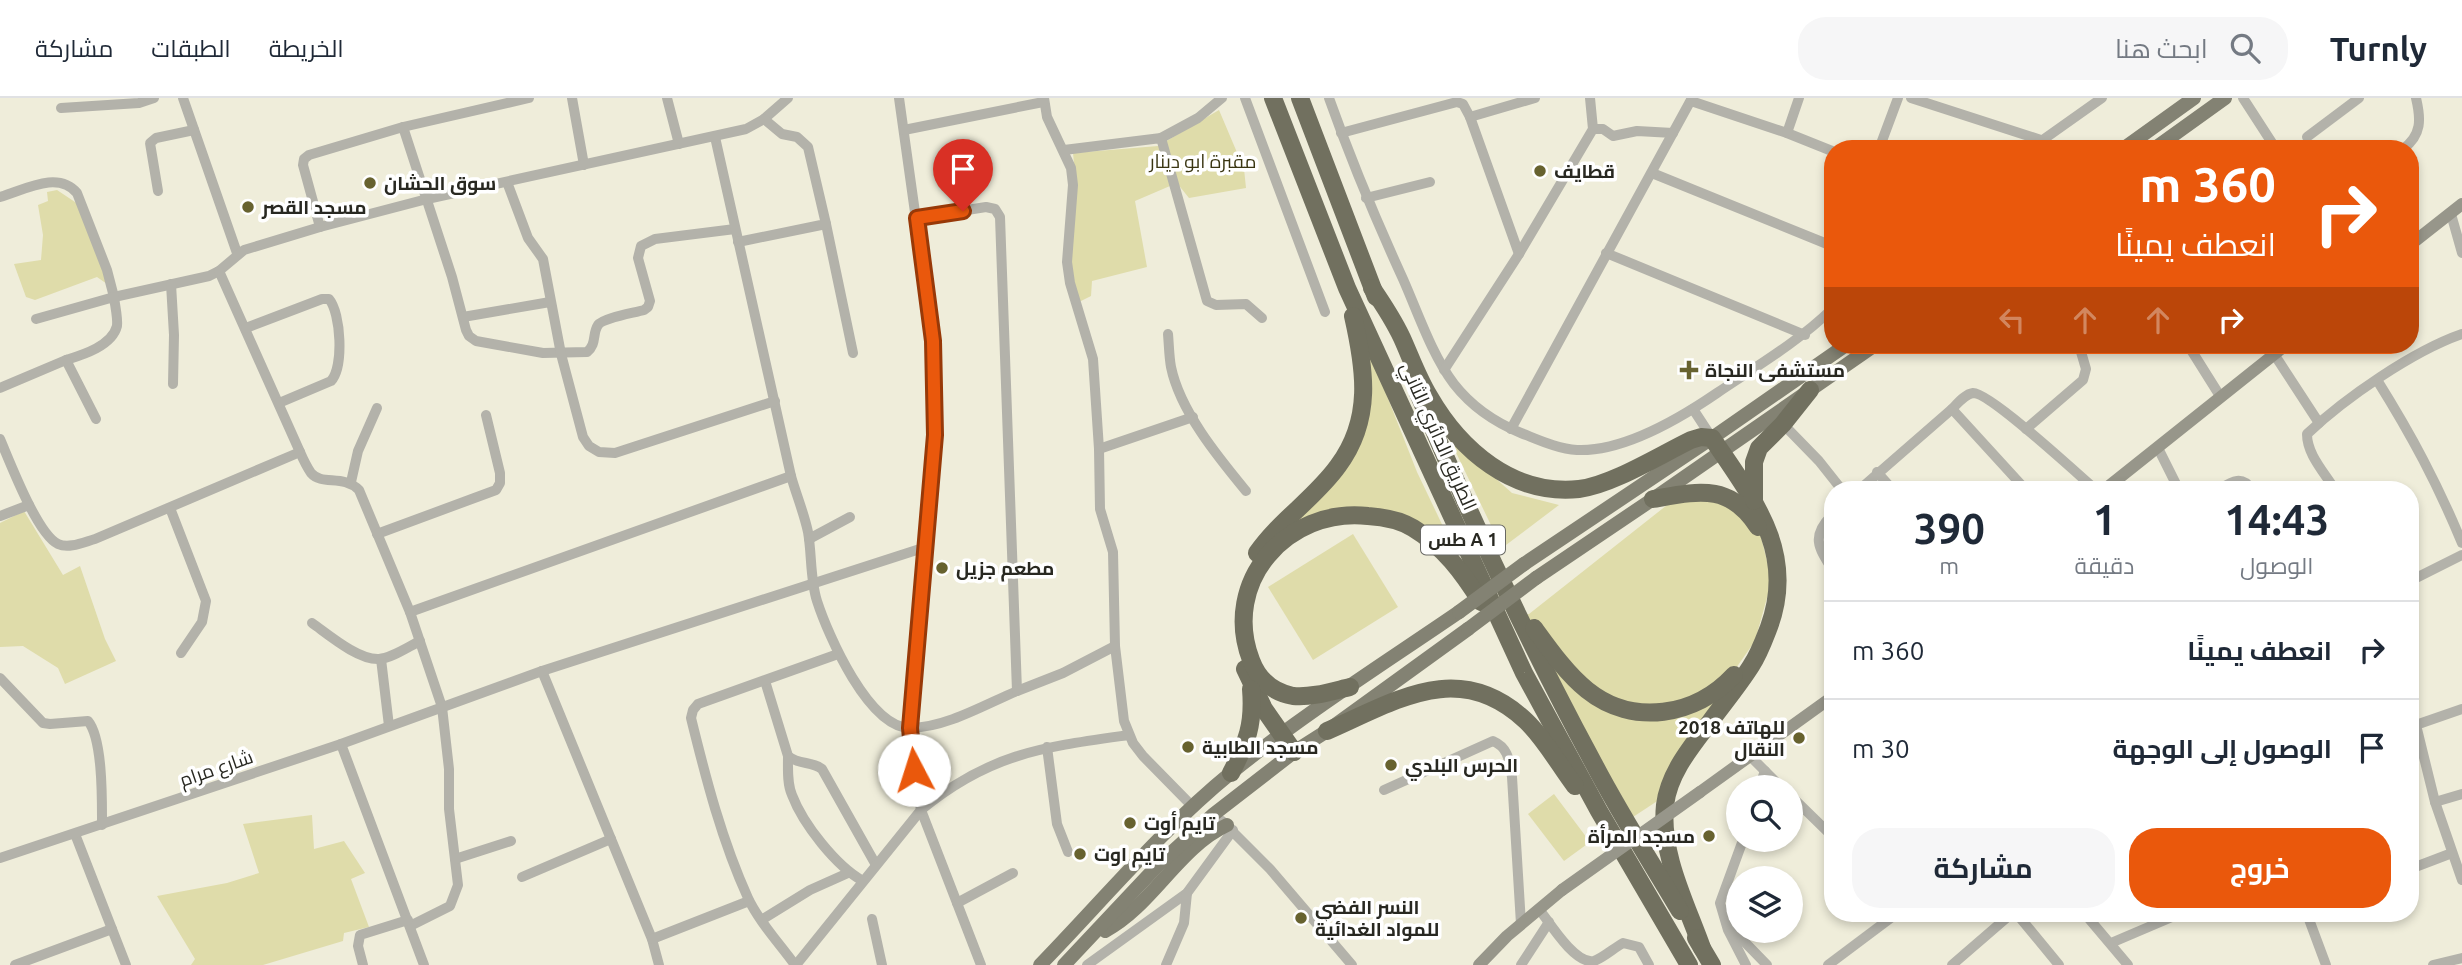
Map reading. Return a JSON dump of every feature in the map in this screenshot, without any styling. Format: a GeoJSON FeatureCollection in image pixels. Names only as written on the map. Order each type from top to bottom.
{"type":"FeatureCollection","features":[{"type":"Feature","properties":{"kind":"highway","name":"الطريق الدائري الثاني"},"geometry":{"type":"LineString","coordinates":[[1273,98],[1347,288],[1524,673],[1599,811],[1689,965]]}},
{"type":"Feature","properties":{"kind":"highway","name":"الطريق الدائري الثاني"},"geometry":{"type":"LineString","coordinates":[[1300,98],[1372,288],[1434,432],[1507,589],[1593,763],[1712,965]]}},
{"type":"Feature","properties":{"kind":"highway"},"geometry":{"type":"LineString","coordinates":[[1294,752],[1251,685],[1241,661],[1235,629],[1237,595],[1250,561],[1269,536],[1338,467],[1353,442],[1361,416],[1363,360],[1347,288]]}},
{"type":"Feature","properties":{"kind":"highway"},"geometry":{"type":"LineString","coordinates":[[1372,288],[1401,336],[1429,396],[1463,443],[1489,466],[1519,481],[1547,488],[1580,489],[1610,480],[1701,437],[1716,445],[1768,526],[1776,552],[1777,594],[1772,618],[1752,665],[1681,760],[1665,807],[1667,849],[1702,948]]}},
{"type":"Feature","properties":{"kind":"highway"},"geometry":{"type":"LineString","coordinates":[[1754,501],[1754,462],[1759,448],[1783,424],[1810,390]]}},
{"type":"Feature","properties":{"kind":"highway"},"geometry":{"type":"LineString","coordinates":[[1507,589],[1575,680],[1608,703],[1627,710],[1651,713],[1683,709],[1702,702],[1722,688],[1740,669],[1755,641],[1768,594],[1770,573],[1767,553],[1759,530],[1738,502],[1710,492],[1653,499]]}},
{"type":"Feature","properties":{"kind":"highway"},"geometry":{"type":"LineString","coordinates":[[1350,687],[1294,696],[1276,691],[1262,681],[1247,651],[1245,600],[1254,575],[1270,551],[1293,532],[1311,523],[1359,515],[1384,517],[1412,527],[1437,545],[1470,583],[1524,673]]}},
{"type":"Feature","properties":{"kind":"highway"},"geometry":{"type":"LineString","coordinates":[[1231,773],[1250,730],[1251,685]]}},
{"type":"Feature","properties":{"kind":"highway"},"geometry":{"type":"LineString","coordinates":[[1327,731],[1422,691],[1446,688],[1481,693],[1511,709],[1527,722],[1557,763],[1599,811]]}},
{"type":"Feature","properties":{"kind":"main road"},"geometry":{"type":"LineString","coordinates":[[2136,140],[2194,98]]}},
{"type":"Feature","properties":{"kind":"main road"},"geometry":{"type":"LineString","coordinates":[[2167,140],[2225,98]]}},
{"type":"Feature","properties":{"kind":"main road"},"geometry":{"type":"LineString","coordinates":[[1064,965],[1159,864],[1214,814],[1294,752],[1327,731],[1536,578],[1653,499],[1716,445],[1834,354]]}},
{"type":"Feature","properties":{"kind":"main road"},"geometry":{"type":"LineString","coordinates":[[1040,965],[1193,807],[1281,734],[1524,564],[1810,390],[1862,354]]}},
{"type":"Feature","properties":{"kind":"main road"},"geometry":{"type":"LineString","coordinates":[[1088,939],[1113,926],[1208,834],[1230,828]]}},
{"type":"Feature","properties":{"kind":"street"},"geometry":{"type":"LineString","coordinates":[[61,108],[139,103],[154,98]]}},
{"type":"Feature","properties":{"kind":"street"},"geometry":{"type":"LineString","coordinates":[[183,98],[237,253]]}},
{"type":"Feature","properties":{"kind":"street"},"geometry":{"type":"LineString","coordinates":[[320,227],[303,165],[304,159],[309,155],[403,127],[529,98]]}},
{"type":"Feature","properties":{"kind":"street"},"geometry":{"type":"LineString","coordinates":[[572,98],[584,165]]}},
{"type":"Feature","properties":{"kind":"street"},"geometry":{"type":"LineString","coordinates":[[667,98],[679,144]]}},
{"type":"Feature","properties":{"kind":"street"},"geometry":{"type":"LineString","coordinates":[[36,319],[209,276],[219,271],[237,253],[320,227],[427,199],[746,129],[764,119],[788,98]]}},
{"type":"Feature","properties":{"kind":"street"},"geometry":{"type":"LineString","coordinates":[[899,98],[933,341],[935,435],[910,728],[921,810],[981,965]]}},
{"type":"Feature","properties":{"kind":"street"},"geometry":{"type":"LineString","coordinates":[[1064,150],[1161,138],[1198,118],[1222,98]]}},
{"type":"Feature","properties":{"kind":"street"},"geometry":{"type":"LineString","coordinates":[[1245,98],[1325,312]]}},
{"type":"Feature","properties":{"kind":"street"},"geometry":{"type":"LineString","coordinates":[[1329,98],[1366,198],[1444,370],[1472,405],[1511,429],[1551,445],[1575,450],[1598,449],[1625,442],[1693,409],[1824,320]]}},
{"type":"Feature","properties":{"kind":"street"},"geometry":{"type":"LineString","coordinates":[[1470,117],[1535,98]]}},
{"type":"Feature","properties":{"kind":"street"},"geometry":{"type":"LineString","coordinates":[[1444,370],[1519,254],[1594,129],[1590,98]]}},
{"type":"Feature","properties":{"kind":"street"},"geometry":{"type":"LineString","coordinates":[[1787,133],[1798,98]]}},
{"type":"Feature","properties":{"kind":"street"},"geometry":{"type":"LineString","coordinates":[[1883,140],[1899,98]]}},
{"type":"Feature","properties":{"kind":"street"},"geometry":{"type":"LineString","coordinates":[[1911,98],[2041,140],[2102,98]]}},
{"type":"Feature","properties":{"kind":"street"},"geometry":{"type":"LineString","coordinates":[[2243,98],[2270,140]]}},
{"type":"Feature","properties":{"kind":"street"},"geometry":{"type":"LineString","coordinates":[[2307,137],[2359,98]]}},
{"type":"Feature","properties":{"kind":"street"},"geometry":{"type":"LineString","coordinates":[[2413,140],[2419,131],[2420,116],[2416,98]]}},
{"type":"Feature","properties":{"kind":"street"},"geometry":{"type":"LineString","coordinates":[[1511,429],[1691,99],[1824,148]]}},
{"type":"Feature","properties":{"kind":"street"},"geometry":{"type":"LineString","coordinates":[[904,130],[1044,100],[1047,117],[1071,167],[1073,185],[1067,262],[1070,283],[1093,359],[1100,449],[1100,509],[1114,561],[1115,646],[1123,713],[1129,735],[1143,756],[1193,807]]}},
{"type":"Feature","properties":{"kind":"street"},"geometry":{"type":"LineString","coordinates":[[1341,133],[1457,102],[1463,104],[1519,254]]}},
{"type":"Feature","properties":{"kind":"street"},"geometry":{"type":"LineString","coordinates":[[764,119],[782,134],[797,137],[808,147],[853,353]]}},
{"type":"Feature","properties":{"kind":"street"},"geometry":{"type":"LineString","coordinates":[[403,127],[467,334],[473,340],[543,353],[587,352],[594,346],[600,323],[644,310],[648,306],[650,301],[638,258],[641,246],[666,237],[735,229]]}},
{"type":"Feature","properties":{"kind":"street"},"geometry":{"type":"LineString","coordinates":[[1594,129],[1603,129],[1613,136],[1637,131],[1673,133]]}},
{"type":"Feature","properties":{"kind":"street"},"geometry":{"type":"LineString","coordinates":[[159,191],[150,143],[156,138],[194,130]]}},
{"type":"Feature","properties":{"kind":"street"},"geometry":{"type":"LineString","coordinates":[[715,137],[791,476],[809,539],[816,600],[838,654],[865,696],[885,718],[898,726],[910,728],[932,725],[1063,673],[1115,646]]}},
{"type":"Feature","properties":{"kind":"street"},"geometry":{"type":"LineString","coordinates":[[1161,138],[1207,301],[1216,305],[1246,304],[1262,318]]}},
{"type":"Feature","properties":{"kind":"street"},"geometry":{"type":"LineString","coordinates":[[1652,173],[1824,243]]}},
{"type":"Feature","properties":{"kind":"street"},"geometry":{"type":"LineString","coordinates":[[0,197],[50,181],[63,182],[78,193],[107,270],[117,324],[113,335],[84,354],[0,388]]}},
{"type":"Feature","properties":{"kind":"street"},"geometry":{"type":"LineString","coordinates":[[507,182],[528,238],[543,259],[561,354],[583,437],[589,446],[604,454],[615,453],[775,401]]}},
{"type":"Feature","properties":{"kind":"street"},"geometry":{"type":"LineString","coordinates":[[1366,198],[1430,182]]}},
{"type":"Feature","properties":{"kind":"street"},"geometry":{"type":"LineString","coordinates":[[2419,238],[2462,204]]}},
{"type":"Feature","properties":{"kind":"street"},"geometry":{"type":"LineString","coordinates":[[917,218],[986,207],[995,209],[1000,217],[1017,691]]}},
{"type":"Feature","properties":{"kind":"street"},"geometry":{"type":"LineString","coordinates":[[2451,214],[2462,253]]}},
{"type":"Feature","properties":{"kind":"street"},"geometry":{"type":"LineString","coordinates":[[738,242],[826,224]]}},
{"type":"Feature","properties":{"kind":"street"},"geometry":{"type":"LineString","coordinates":[[1606,253],[1805,335]]}},
{"type":"Feature","properties":{"kind":"street"},"geometry":{"type":"LineString","coordinates":[[219,271],[300,453],[312,473],[319,478],[351,482],[359,490],[410,612],[442,707],[458,885],[450,906],[409,923],[360,934],[358,946],[363,965]]}},
{"type":"Feature","properties":{"kind":"street"},"geometry":{"type":"LineString","coordinates":[[171,285],[173,384]]}},
{"type":"Feature","properties":{"kind":"street"},"geometry":{"type":"LineString","coordinates":[[246,328],[322,299],[329,299],[334,305],[339,335],[338,371],[335,377],[279,403]]}},
{"type":"Feature","properties":{"kind":"street"},"geometry":{"type":"LineString","coordinates":[[463,317],[550,302]]}},
{"type":"Feature","properties":{"kind":"street"},"geometry":{"type":"LineString","coordinates":[[1168,334],[1171,368],[1180,393],[1216,455],[1246,491]]}},
{"type":"Feature","properties":{"kind":"street"},"geometry":{"type":"LineString","coordinates":[[2419,353],[2462,334]]}},
{"type":"Feature","properties":{"kind":"street"},"geometry":{"type":"LineString","coordinates":[[2026,429],[2082,380],[2086,369],[2082,354]]}},
{"type":"Feature","properties":{"kind":"street"},"geometry":{"type":"LineString","coordinates":[[2194,354],[2220,396]]}},
{"type":"Feature","properties":{"kind":"street"},"geometry":{"type":"LineString","coordinates":[[2116,481],[2274,354],[2319,423]]}},
{"type":"Feature","properties":{"kind":"street"},"geometry":{"type":"LineString","coordinates":[[2330,481],[2312,454],[2307,443],[2307,434],[2377,380],[2418,354]]}},
{"type":"Feature","properties":{"kind":"street"},"geometry":{"type":"LineString","coordinates":[[66,360],[96,419]]}},
{"type":"Feature","properties":{"kind":"street"},"geometry":{"type":"LineString","coordinates":[[2377,380],[2439,487],[2462,543]]}},
{"type":"Feature","properties":{"kind":"street"},"geometry":{"type":"LineString","coordinates":[[1868,481],[1968,395],[1980,394],[2026,429],[2086,481]]}},
{"type":"Feature","properties":{"kind":"street"},"geometry":{"type":"LineString","coordinates":[[351,482],[362,441],[377,408]]}},
{"type":"Feature","properties":{"kind":"street"},"geometry":{"type":"LineString","coordinates":[[1693,409],[1716,445]]}},
{"type":"Feature","properties":{"kind":"street"},"geometry":{"type":"LineString","coordinates":[[1952,409],[2018,481]]}},
{"type":"Feature","properties":{"kind":"street"},"geometry":{"type":"LineString","coordinates":[[377,534],[496,490],[500,483],[500,473],[485,415]]}},
{"type":"Feature","properties":{"kind":"street"},"geometry":{"type":"LineString","coordinates":[[1100,449],[1193,417]]}},
{"type":"Feature","properties":{"kind":"street"},"geometry":{"type":"LineString","coordinates":[[1783,424],[1835,481]]}},
{"type":"Feature","properties":{"kind":"street"},"geometry":{"type":"LineString","coordinates":[[0,439],[29,505],[50,538],[59,544],[71,546],[95,539],[300,453]]}},
{"type":"Feature","properties":{"kind":"street"},"geometry":{"type":"LineString","coordinates":[[2158,449],[2174,481]]}},
{"type":"Feature","properties":{"kind":"street"},"geometry":{"type":"LineString","coordinates":[[1877,472],[1885,481]]}},
{"type":"Feature","properties":{"kind":"street"},"geometry":{"type":"LineString","coordinates":[[410,612],[791,476]]}},
{"type":"Feature","properties":{"kind":"street"},"geometry":{"type":"LineString","coordinates":[[0,516],[29,505]]}},
{"type":"Feature","properties":{"kind":"street"},"geometry":{"type":"LineString","coordinates":[[170,508],[206,601],[202,622],[181,653]]}},
{"type":"Feature","properties":{"kind":"street"},"geometry":{"type":"LineString","coordinates":[[809,539],[850,517]]}},
{"type":"Feature","properties":{"kind":"street"},"geometry":{"type":"LineString","coordinates":[[1824,523],[1818,546],[1824,556]]}},
{"type":"Feature","properties":{"kind":"street","name":"شارع مرام"},"geometry":{"type":"LineString","coordinates":[[0,858],[341,744],[542,671],[926,547]]}},
{"type":"Feature","properties":{"kind":"street"},"geometry":{"type":"LineString","coordinates":[[2419,576],[2462,555]]}},
{"type":"Feature","properties":{"kind":"street"},"geometry":{"type":"LineString","coordinates":[[312,623],[349,649],[369,658],[381,659],[420,642]]}},
{"type":"Feature","properties":{"kind":"street"},"geometry":{"type":"LineString","coordinates":[[838,654],[698,704],[692,710],[691,718],[705,776],[722,831],[749,901],[795,965],[921,810],[950,789],[988,766],[1011,757],[1047,747],[1129,735]]}},
{"type":"Feature","properties":{"kind":"street"},"geometry":{"type":"LineString","coordinates":[[381,659],[389,726]]}},
{"type":"Feature","properties":{"kind":"street"},"geometry":{"type":"LineString","coordinates":[[542,671],[652,939],[659,965]]}},
{"type":"Feature","properties":{"kind":"street"},"geometry":{"type":"LineString","coordinates":[[0,678],[43,723],[88,721],[93,728],[100,769],[102,825]]}},
{"type":"Feature","properties":{"kind":"street"},"geometry":{"type":"LineString","coordinates":[[765,681],[788,756],[791,794],[821,842],[848,873],[863,881]]}},
{"type":"Feature","properties":{"kind":"street"},"geometry":{"type":"LineString","coordinates":[[1479,965],[1521,924],[1562,890],[1824,702]]}},
{"type":"Feature","properties":{"kind":"street"},"geometry":{"type":"LineString","coordinates":[[2419,724],[2462,709]]}},
{"type":"Feature","properties":{"kind":"street"},"geometry":{"type":"LineString","coordinates":[[1384,790],[1493,741],[1502,747],[1509,758],[1512,777],[1521,924]]}},
{"type":"Feature","properties":{"kind":"street"},"geometry":{"type":"LineString","coordinates":[[341,744],[424,965]]}},
{"type":"Feature","properties":{"kind":"street"},"geometry":{"type":"LineString","coordinates":[[1047,747],[1057,824],[1069,852]]}},
{"type":"Feature","properties":{"kind":"street"},"geometry":{"type":"LineString","coordinates":[[2419,747],[2462,880]]}},
{"type":"Feature","properties":{"kind":"street"},"geometry":{"type":"LineString","coordinates":[[788,756],[795,762],[816,764],[822,769],[876,865]]}},
{"type":"Feature","properties":{"kind":"street"},"geometry":{"type":"LineString","coordinates":[[1750,756],[1769,775]]}},
{"type":"Feature","properties":{"kind":"street"},"geometry":{"type":"LineString","coordinates":[[1764,775],[1765,771]]}},
{"type":"Feature","properties":{"kind":"street"},"geometry":{"type":"LineString","coordinates":[[2435,802],[2462,794]]}},
{"type":"Feature","properties":{"kind":"street"},"geometry":{"type":"LineString","coordinates":[[1803,808],[1824,828]]}},
{"type":"Feature","properties":{"kind":"street"},"geometry":{"type":"LineString","coordinates":[[1214,814],[1270,869],[1352,965]]}},
{"type":"Feature","properties":{"kind":"street"},"geometry":{"type":"LineString","coordinates":[[1087,965],[1187,893],[1230,828]]}},
{"type":"Feature","properties":{"kind":"street"},"geometry":{"type":"LineString","coordinates":[[75,834],[126,965]]}},
{"type":"Feature","properties":{"kind":"street"},"geometry":{"type":"LineString","coordinates":[[522,877],[611,839]]}},
{"type":"Feature","properties":{"kind":"street"},"geometry":{"type":"LineString","coordinates":[[455,859],[511,841]]}},
{"type":"Feature","properties":{"kind":"street"},"geometry":{"type":"LineString","coordinates":[[2419,866],[2452,853]]}},
{"type":"Feature","properties":{"kind":"street"},"geometry":{"type":"LineString","coordinates":[[763,919],[810,890],[848,873]]}},
{"type":"Feature","properties":{"kind":"street"},"geometry":{"type":"LineString","coordinates":[[957,903],[1013,873]]}},
{"type":"Feature","properties":{"kind":"street"},"geometry":{"type":"LineString","coordinates":[[1726,887],[1720,903],[1726,923]]}},
{"type":"Feature","properties":{"kind":"street"},"geometry":{"type":"LineString","coordinates":[[1166,965],[1184,923],[1187,893]]}},
{"type":"Feature","properties":{"kind":"street"},"geometry":{"type":"LineString","coordinates":[[652,939],[749,901]]}},
{"type":"Feature","properties":{"kind":"street"},"geometry":{"type":"LineString","coordinates":[[1539,909],[1571,953],[1581,961],[1594,961],[1623,943],[1639,947],[1649,965]]}},
{"type":"Feature","properties":{"kind":"street"},"geometry":{"type":"LineString","coordinates":[[872,919],[882,965]]}},
{"type":"Feature","properties":{"kind":"street"},"geometry":{"type":"LineString","coordinates":[[1521,965],[1549,922]]}},
{"type":"Feature","properties":{"kind":"street"},"geometry":{"type":"LineString","coordinates":[[1828,965],[1885,922]]}},
{"type":"Feature","properties":{"kind":"street"},"geometry":{"type":"LineString","coordinates":[[1952,965],[2002,922]]}},
{"type":"Feature","properties":{"kind":"street"},"geometry":{"type":"LineString","coordinates":[[2024,922],[2059,965]]}},
{"type":"Feature","properties":{"kind":"street"},"geometry":{"type":"LineString","coordinates":[[2092,922],[2128,965]]}},
{"type":"Feature","properties":{"kind":"street"},"geometry":{"type":"LineString","coordinates":[[2111,943],[2160,922]]}},
{"type":"Feature","properties":{"kind":"street"},"geometry":{"type":"LineString","coordinates":[[2310,922],[2326,965]]}},
{"type":"Feature","properties":{"kind":"street"},"geometry":{"type":"LineString","coordinates":[[15,965],[112,929]]}},
{"type":"Feature","properties":{"kind":"street"},"geometry":{"type":"LineString","coordinates":[[1736,943],[1746,965]]}},
{"type":"Feature","properties":{"kind":"street"},"geometry":{"type":"LineString","coordinates":[[1746,943],[1767,965]]}},
{"type":"Feature","properties":{"kind":"street"},"geometry":{"type":"LineString","coordinates":[[2433,965],[2462,958]]}},
{"type":"Feature","properties":{"kind":"green space","name":"مقبرة ابو دينار"},"geometry":{"type":"Polygon","coordinates":[[[1219,110],[1244,169],[1246,188],[1189,198],[1177,183],[1135,201],[1147,267],[1092,281],[1091,296],[1079,302],[1070,264],[1076,184],[1073,153],[1158,146],[1219,110]]]}},
{"type":"Feature","properties":{"kind":"green space"},"geometry":{"type":"Polygon","coordinates":[[[57,190],[78,204],[91,228],[107,284],[97,277],[35,300],[26,297],[14,264],[41,260],[43,235],[38,205],[48,201],[47,192],[57,190]]]}},
{"type":"Feature","properties":{"kind":"green space"},"geometry":{"type":"Polygon","coordinates":[[[1359,325],[1417,472],[1470,583],[1387,516],[1269,536],[1353,442],[1359,325]]]}},
{"type":"Feature","properties":{"kind":"green space"},"geometry":{"type":"Polygon","coordinates":[[[1448,436],[1512,493],[1559,505],[1502,548],[1448,436]]]}},
{"type":"Feature","properties":{"kind":"green space"},"geometry":{"type":"Polygon","coordinates":[[[1710,492],[1760,533],[1770,573],[1768,594],[1755,641],[1722,688],[1668,794],[1633,817],[1520,616],[1529,614],[1681,494],[1710,492]]]}},
{"type":"Feature","properties":{"kind":"green space"},"geometry":{"type":"Polygon","coordinates":[[[24,511],[63,575],[80,566],[105,639],[116,661],[65,684],[58,668],[23,646],[0,647],[0,523],[24,511]]]}},
{"type":"Feature","properties":{"kind":"green space"},"geometry":{"type":"Polygon","coordinates":[[[1353,534],[1398,607],[1313,660],[1268,587],[1353,534]]]}},
{"type":"Feature","properties":{"kind":"green space"},"geometry":{"type":"Polygon","coordinates":[[[1554,794],[1590,842],[1564,861],[1528,814],[1554,794]]]}},
{"type":"Feature","properties":{"kind":"green space"},"geometry":{"type":"Polygon","coordinates":[[[312,815],[314,849],[344,841],[365,873],[351,879],[369,927],[344,933],[343,941],[263,965],[191,965],[195,959],[157,896],[227,883],[259,873],[243,824],[312,815]]]}},
{"type":"Feature","properties":{"kind":"place","name":"قطايف"},"geometry":{"type":"Point","coordinates":[1540,171]}},
{"type":"Feature","properties":{"kind":"place","name":"سوق الحشان"},"geometry":{"type":"Point","coordinates":[370,183]}},
{"type":"Feature","properties":{"kind":"place","name":"مسجد القصر"},"geometry":{"type":"Point","coordinates":[248,207]}},
{"type":"Feature","properties":{"kind":"place","name":"مستشفى النجاة"},"geometry":{"type":"Point","coordinates":[1689,370]}},
{"type":"Feature","properties":{"kind":"place","name":"مطعم جزيل"},"geometry":{"type":"Point","coordinates":[942,568]}},
{"type":"Feature","properties":{"kind":"place","name":"2018 للهاتف النقال"},"geometry":{"type":"Point","coordinates":[1799,738]}},
{"type":"Feature","properties":{"kind":"place","name":"مسجد الطابية"},"geometry":{"type":"Point","coordinates":[1188,747]}},
{"type":"Feature","properties":{"kind":"place","name":"الحرس البلدي"},"geometry":{"type":"Point","coordinates":[1391,765]}},
{"type":"Feature","properties":{"kind":"place","name":"تايم أوت"},"geometry":{"type":"Point","coordinates":[1130,823]}},
{"type":"Feature","properties":{"kind":"place","name":"مسجد المرأة"},"geometry":{"type":"Point","coordinates":[1709,836]}},
{"type":"Feature","properties":{"kind":"place","name":"تايم اوت"},"geometry":{"type":"Point","coordinates":[1080,854]}},
{"type":"Feature","properties":{"kind":"place","name":"النسر الفضي للمواد الغدائية"},"geometry":{"type":"Point","coordinates":[1301,918]}},
{"type":"Feature","properties":{"kind":"route"},"geometry":{"type":"LineString","coordinates":[[914,770],[910,728],[935,435],[933,341],[917,218],[963,211]]}}]}
